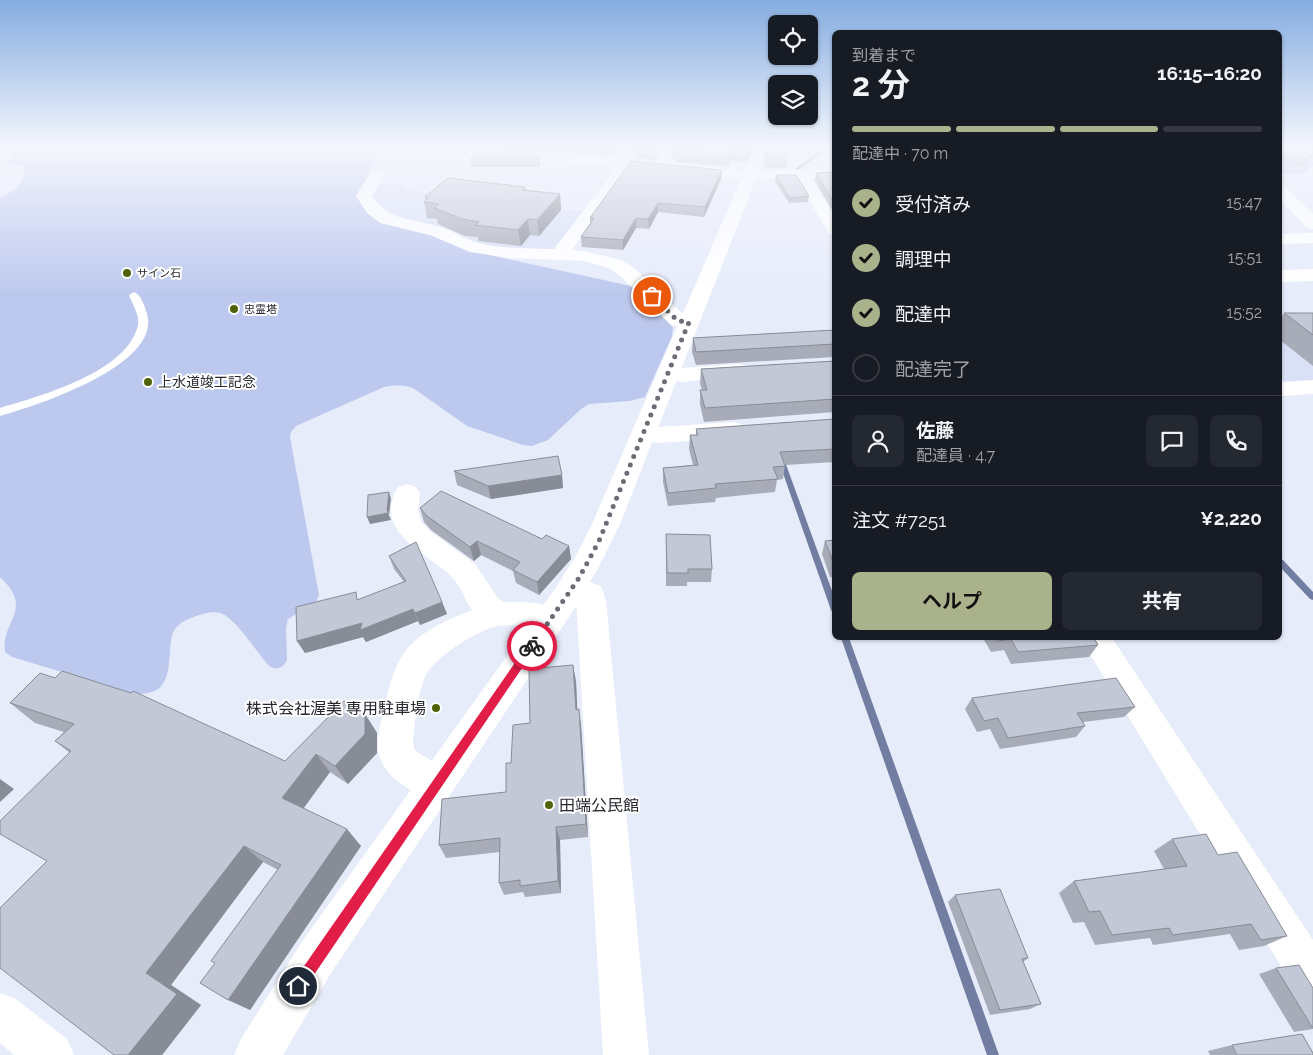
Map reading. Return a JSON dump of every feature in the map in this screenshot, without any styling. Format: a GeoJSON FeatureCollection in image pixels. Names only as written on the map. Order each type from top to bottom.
{"type":"FeatureCollection","features":[{"type":"Feature","properties":{"kind":"street"},"geometry":{"type":"LineString","coordinates":[[365,197],[373,210],[386,219],[436,231],[462,243],[492,251],[560,254],[594,258],[615,264],[627,272],[678,321],[689,322]]}},
{"type":"Feature","properties":{"kind":"street"},"geometry":{"type":"LineString","coordinates":[[560,254],[597,197]]}},
{"type":"Feature","properties":{"kind":"street"},"geometry":{"type":"LineString","coordinates":[[257,1055],[316,958],[550,620],[599,541],[741,197]]}},
{"type":"Feature","properties":{"kind":"street"},"geometry":{"type":"LineString","coordinates":[[815,197],[832,225]]}},
{"type":"Feature","properties":{"kind":"street"},"geometry":{"type":"LineString","coordinates":[[1287,197],[1313,224]]}},
{"type":"Feature","properties":{"kind":"street"},"geometry":{"type":"LineString","coordinates":[[1282,239],[1313,238]]}},
{"type":"Feature","properties":{"kind":"street"},"geometry":{"type":"LineString","coordinates":[[1282,276],[1313,275]]}},
{"type":"Feature","properties":{"kind":"street"},"geometry":{"type":"LineString","coordinates":[[668,373],[681,375],[758,370]]}},
{"type":"Feature","properties":{"kind":"street"},"geometry":{"type":"LineString","coordinates":[[644,433],[658,435],[756,428]]}},
{"type":"Feature","properties":{"kind":"street"},"geometry":{"type":"LineString","coordinates":[[407,493],[404,510],[410,528],[417,536],[455,562],[465,573],[486,605],[497,613]]}},
{"type":"Feature","properties":{"kind":"street"},"geometry":{"type":"LineString","coordinates":[[572,587],[590,594],[592,600],[626,1055]]}},
{"type":"Feature","properties":{"kind":"street"},"geometry":{"type":"LineString","coordinates":[[436,784],[408,769],[398,760],[394,747],[407,681],[412,668],[422,655],[434,646],[469,624],[497,613],[531,614],[550,620]]}},
{"type":"Feature","properties":{"kind":"street"},"geometry":{"type":"LineString","coordinates":[[1096,640],[1313,979]]}},
{"type":"Feature","properties":{"kind":"street"},"geometry":{"type":"LineString","coordinates":[[0,1016],[50,1055]]}},
{"type":"Feature","properties":{"kind":"lane"},"geometry":{"type":"LineString","coordinates":[[0,412],[50,396],[79,384],[98,374],[120,358],[136,342],[144,323],[134,295]]}},
{"type":"Feature","properties":{"kind":"shaded area"},"geometry":{"type":"Polygon","coordinates":[[[3,197],[357,197],[367,212],[380,222],[431,234],[471,251],[631,286],[669,322],[673,328],[672,336],[645,397],[630,401],[589,404],[581,409],[548,440],[532,446],[523,445],[467,426],[413,388],[402,385],[384,387],[296,426],[291,432],[290,437],[319,595],[316,602],[288,619],[286,628],[287,660],[281,667],[272,668],[232,621],[220,613],[207,613],[187,620],[180,624],[173,632],[167,674],[160,688],[142,694],[135,694],[12,657],[5,652],[7,631],[16,607],[15,598],[10,588],[0,577],[0,199],[3,197]]]}},
{"type":"Feature","properties":{"kind":"shaded area"},"geometry":{"type":"Polygon","coordinates":[[[373,197],[482,197],[532,202],[530,205],[586,212],[557,251],[512,250],[481,245],[385,213],[373,197]]]}},
{"type":"Feature","properties":{"kind":"shaded area"},"geometry":{"type":"Polygon","coordinates":[[[1282,330],[1313,330],[1313,383],[1290,385],[1282,379],[1282,330]]]}},
{"type":"Feature","properties":{"kind":"building"},"geometry":{"type":"Polygon","coordinates":[[[426,197],[557,197],[537,220],[528,219],[518,230],[475,225],[479,222],[462,219],[434,208],[439,204],[424,202],[428,198],[426,197]]]}},
{"type":"Feature","properties":{"kind":"building"},"geometry":{"type":"Polygon","coordinates":[[[605,197],[709,197],[705,207],[658,203],[648,219],[636,218],[623,240],[581,237],[594,218],[590,218],[605,197]]]}},
{"type":"Feature","properties":{"kind":"building"},"geometry":{"type":"Polygon","coordinates":[[[1284,313],[1313,313],[1313,335],[1284,313]]]}},
{"type":"Feature","properties":{"kind":"building"},"geometry":{"type":"Polygon","coordinates":[[[832,330],[832,344],[696,352],[693,338],[832,330]]]}},
{"type":"Feature","properties":{"kind":"building"},"geometry":{"type":"Polygon","coordinates":[[[832,361],[832,399],[705,408],[700,390],[707,390],[701,369],[832,361]]]}},
{"type":"Feature","properties":{"kind":"building"},"geometry":{"type":"Polygon","coordinates":[[[832,419],[832,449],[780,452],[785,466],[773,467],[778,479],[715,484],[716,488],[668,493],[663,468],[698,465],[690,435],[698,435],[696,429],[832,419]]]}},
{"type":"Feature","properties":{"kind":"building"},"geometry":{"type":"Polygon","coordinates":[[[558,456],[562,475],[488,486],[454,471],[558,456]]]}},
{"type":"Feature","properties":{"kind":"building"},"geometry":{"type":"Polygon","coordinates":[[[441,491],[542,539],[546,535],[569,546],[537,582],[513,570],[520,562],[477,541],[470,547],[427,516],[420,508],[441,491]]]}},
{"type":"Feature","properties":{"kind":"building"},"geometry":{"type":"Polygon","coordinates":[[[389,492],[388,513],[367,517],[368,495],[389,492]]]}},
{"type":"Feature","properties":{"kind":"building"},"geometry":{"type":"Polygon","coordinates":[[[666,534],[710,535],[712,569],[688,569],[688,573],[667,573],[666,534]]]}},
{"type":"Feature","properties":{"kind":"building"},"geometry":{"type":"Polygon","coordinates":[[[832,540],[832,559],[825,541],[832,540]]]}},
{"type":"Feature","properties":{"kind":"building"},"geometry":{"type":"Polygon","coordinates":[[[416,542],[442,602],[415,613],[413,609],[360,630],[362,623],[297,641],[296,607],[356,592],[357,600],[406,581],[389,556],[416,542]]]}},
{"type":"Feature","properties":{"kind":"building"},"geometry":{"type":"Polygon","coordinates":[[[1012,640],[1095,640],[1098,645],[1018,652],[1012,640]]]}},
{"type":"Feature","properties":{"kind":"building"},"geometry":{"type":"Polygon","coordinates":[[[573,665],[576,710],[579,709],[586,824],[556,827],[558,881],[520,886],[520,880],[499,883],[500,838],[439,845],[442,799],[506,792],[506,763],[511,763],[513,725],[530,723],[529,669],[573,665]]]}},
{"type":"Feature","properties":{"kind":"building"},"geometry":{"type":"Polygon","coordinates":[[[62,671],[131,693],[133,691],[285,761],[344,701],[365,714],[365,734],[335,766],[316,754],[282,798],[347,829],[228,1000],[200,983],[215,963],[211,961],[281,865],[244,846],[146,973],[177,994],[128,1055],[114,1055],[0,968],[0,908],[47,861],[0,834],[0,821],[71,751],[55,741],[74,724],[10,703],[40,673],[55,678],[62,671]]]}},
{"type":"Feature","properties":{"kind":"building"},"geometry":{"type":"Polygon","coordinates":[[[1116,678],[1135,707],[1077,713],[1085,726],[1008,738],[998,718],[984,721],[972,698],[1116,678]]]}},
{"type":"Feature","properties":{"kind":"building"},"geometry":{"type":"Polygon","coordinates":[[[1206,834],[1218,855],[1237,852],[1287,936],[1261,940],[1251,924],[1173,935],[1169,928],[1112,935],[1100,911],[1089,912],[1074,881],[1187,866],[1172,839],[1206,834]]]}},
{"type":"Feature","properties":{"kind":"building"},"geometry":{"type":"Polygon","coordinates":[[[1000,889],[1028,958],[1022,959],[1041,1004],[1000,1010],[955,895],[1000,889]]]}},
{"type":"Feature","properties":{"kind":"building"},"geometry":{"type":"Polygon","coordinates":[[[1299,965],[1313,988],[1313,1027],[1276,968],[1299,965]]]}},
{"type":"Feature","properties":{"kind":"building"},"geometry":{"type":"Polygon","coordinates":[[[1302,1034],[1313,1055],[1237,1055],[1232,1045],[1302,1034]]]}},
{"type":"Feature","properties":{"kind":"waterway"},"geometry":{"type":"LineString","coordinates":[[781,459],[832,602]]}},
{"type":"Feature","properties":{"kind":"waterway"},"geometry":{"type":"LineString","coordinates":[[1282,564],[1313,597]]}},
{"type":"Feature","properties":{"kind":"waterway"},"geometry":{"type":"LineString","coordinates":[[846,640],[993,1055]]}},
{"type":"Feature","properties":{"kind":"way so far"},"geometry":{"type":"LineString","coordinates":[[532,646],[579,578],[599,541],[689,322],[678,321],[652,296]]}},
{"type":"Feature","properties":{"kind":"place","name":"サイン石"},"geometry":{"type":"Point","coordinates":[127,273]}},
{"type":"Feature","properties":{"kind":"place","name":"忠霊塔"},"geometry":{"type":"Point","coordinates":[234,309]}},
{"type":"Feature","properties":{"kind":"place","name":"上水道竣工記念"},"geometry":{"type":"Point","coordinates":[148,382]}},
{"type":"Feature","properties":{"kind":"place","name":"株式会社渥美 専用駐車場"},"geometry":{"type":"Point","coordinates":[436,708]}},
{"type":"Feature","properties":{"kind":"place","name":"田端公民館"},"geometry":{"type":"Point","coordinates":[549,805]}},
{"type":"Feature","properties":{"kind":"route"},"geometry":{"type":"LineString","coordinates":[[298,986],[532,646]]}}]}
